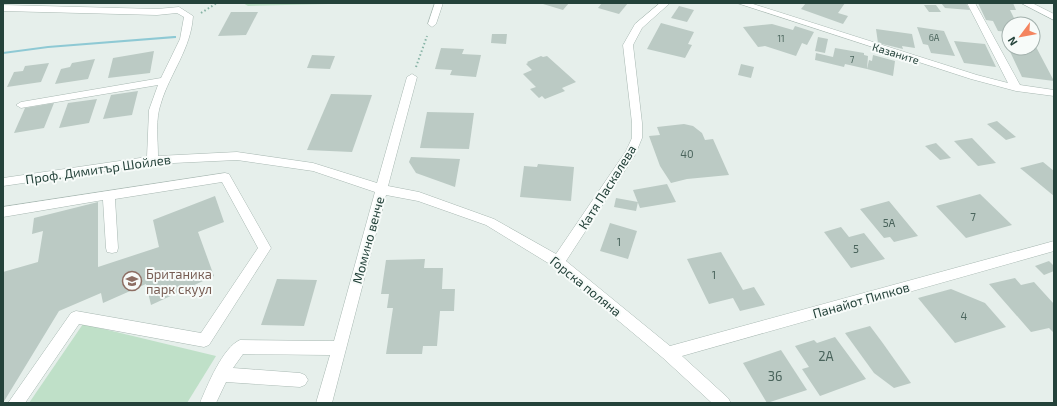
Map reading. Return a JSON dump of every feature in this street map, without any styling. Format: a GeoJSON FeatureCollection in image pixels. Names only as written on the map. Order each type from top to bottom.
{"type":"FeatureCollection","features":[{"type":"Feature","properties":{"kind":"street"},"geometry":{"type":"LineString","coordinates":[[432,24],[439,3]]}},
{"type":"Feature","properties":{"kind":"street","name":"Катя Паскалева"},"geometry":{"type":"LineString","coordinates":[[558,262],[631,152],[637,138],[638,122],[628,45],[631,36],[645,18],[666,3]]}},
{"type":"Feature","properties":{"kind":"street","name":"Казаните"},"geometry":{"type":"LineString","coordinates":[[741,3],[967,75],[1016,88],[1054,93]]}},
{"type":"Feature","properties":{"kind":"street"},"geometry":{"type":"LineString","coordinates":[[971,3],[1016,88]]}},
{"type":"Feature","properties":{"kind":"street"},"geometry":{"type":"LineString","coordinates":[[1025,3],[1054,18]]}},
{"type":"Feature","properties":{"kind":"street"},"geometry":{"type":"LineString","coordinates":[[3,8],[156,12],[179,10],[188,16],[189,24],[182,46],[154,106],[152,160]]}},
{"type":"Feature","properties":{"kind":"street","name":"Момино венче"},"geometry":{"type":"LineString","coordinates":[[324,403],[412,77]]}},
{"type":"Feature","properties":{"kind":"street"},"geometry":{"type":"LineString","coordinates":[[21,105],[165,81]]}},
{"type":"Feature","properties":{"kind":"street","name":"Проф. Димитър Шойлев"},"geometry":{"type":"LineString","coordinates":[[3,182],[152,160],[237,156],[313,167],[382,189]]}},
{"type":"Feature","properties":{"kind":"street"},"geometry":{"type":"LineString","coordinates":[[3,212],[225,177],[265,248],[204,340],[76,317],[16,403]]}},
{"type":"Feature","properties":{"kind":"street","name":"Горска поляна"},"geometry":{"type":"LineString","coordinates":[[382,189],[419,197],[490,222],[558,262],[668,353],[724,403]]}},
{"type":"Feature","properties":{"kind":"street"},"geometry":{"type":"LineString","coordinates":[[109,195],[112,248]]}},
{"type":"Feature","properties":{"kind":"street","name":"Панайот Пипков"},"geometry":{"type":"LineString","coordinates":[[668,353],[1054,246]]}},
{"type":"Feature","properties":{"kind":"street"},"geometry":{"type":"LineString","coordinates":[[208,403],[230,358],[240,347],[340,348]]}},
{"type":"Feature","properties":{"kind":"street"},"geometry":{"type":"LineString","coordinates":[[222,374],[300,380]]}},
{"type":"Feature","properties":{"kind":"path"},"geometry":{"type":"LineString","coordinates":[[188,16],[204,13],[217,3]]}},
{"type":"Feature","properties":{"kind":"path"},"geometry":{"type":"LineString","coordinates":[[412,77],[432,24]]}},
{"type":"Feature","properties":{"kind":"green space"},"geometry":{"type":"Polygon","coordinates":[[[243,3],[370,3],[248,6],[243,3]]]}},
{"type":"Feature","properties":{"kind":"green space"},"geometry":{"type":"Polygon","coordinates":[[[83,324],[216,356],[187,403],[29,403],[83,324]]]}},
{"type":"Feature","properties":{"kind":"building"},"geometry":{"type":"Polygon","coordinates":[[[569,3],[563,10],[543,4],[569,3]]]}},
{"type":"Feature","properties":{"kind":"building"},"geometry":{"type":"Polygon","coordinates":[[[602,3],[628,3],[619,14],[598,8],[602,3]]]}},
{"type":"Feature","properties":{"kind":"building"},"geometry":{"type":"Polygon","coordinates":[[[806,3],[845,3],[838,13],[848,16],[843,24],[801,9],[806,3]]]}},
{"type":"Feature","properties":{"kind":"building"},"geometry":{"type":"Polygon","coordinates":[[[941,3],[966,3],[970,10],[945,8],[941,3]]]}},
{"type":"Feature","properties":{"kind":"building"},"geometry":{"type":"Polygon","coordinates":[[[978,3],[1013,3],[1016,10],[1010,10],[1013,16],[1001,16],[1001,31],[998,31],[993,21],[986,20],[978,3]]]}},
{"type":"Feature","properties":{"kind":"building"},"geometry":{"type":"Polygon","coordinates":[[[924,5],[936,5],[941,12],[929,12],[924,5]]]}},
{"type":"Feature","properties":{"kind":"building"},"geometry":{"type":"Polygon","coordinates":[[[679,6],[694,10],[687,22],[671,18],[679,6]]]}},
{"type":"Feature","properties":{"kind":"building"},"geometry":{"type":"Polygon","coordinates":[[[231,12],[258,12],[246,35],[218,36],[231,12]]]}},
{"type":"Feature","properties":{"kind":"building"},"geometry":{"type":"Polygon","coordinates":[[[661,23],[694,32],[688,44],[692,45],[685,58],[647,49],[661,23]]]}},
{"type":"Feature","properties":{"kind":"building"},"geometry":{"type":"Polygon","coordinates":[[[772,24],[793,30],[795,26],[814,32],[807,45],[802,43],[796,56],[765,46],[758,47],[743,27],[772,24]]]}},
{"type":"Feature","properties":{"kind":"building"},"geometry":{"type":"Polygon","coordinates":[[[917,27],[944,31],[955,56],[931,53],[928,45],[923,44],[917,27]]]}},
{"type":"Feature","properties":{"kind":"building"},"geometry":{"type":"Polygon","coordinates":[[[876,29],[912,34],[915,48],[902,46],[903,49],[878,43],[876,29]]]}},
{"type":"Feature","properties":{"kind":"building"},"geometry":{"type":"Polygon","coordinates":[[[492,34],[507,34],[506,44],[491,43],[492,34]]]}},
{"type":"Feature","properties":{"kind":"building"},"geometry":{"type":"Polygon","coordinates":[[[818,37],[828,39],[825,53],[815,51],[818,37]]]}},
{"type":"Feature","properties":{"kind":"building"},"geometry":{"type":"Polygon","coordinates":[[[954,41],[985,44],[996,67],[964,63],[954,41]]]}},
{"type":"Feature","properties":{"kind":"building"},"geometry":{"type":"Polygon","coordinates":[[[441,48],[464,49],[462,54],[481,55],[476,77],[450,75],[452,70],[435,69],[441,48]]]}},
{"type":"Feature","properties":{"kind":"building"},"geometry":{"type":"Polygon","coordinates":[[[835,48],[864,53],[864,55],[868,56],[867,69],[845,64],[844,67],[815,60],[816,53],[833,57],[835,48]]]}},
{"type":"Feature","properties":{"kind":"building"},"geometry":{"type":"Polygon","coordinates":[[[154,51],[150,73],[108,78],[113,58],[154,51]]]}},
{"type":"Feature","properties":{"kind":"building"},"geometry":{"type":"Polygon","coordinates":[[[312,55],[335,56],[330,69],[307,68],[312,55]]]}},
{"type":"Feature","properties":{"kind":"building"},"geometry":{"type":"Polygon","coordinates":[[[873,55],[895,61],[893,76],[867,69],[869,60],[872,61],[873,55]]]}},
{"type":"Feature","properties":{"kind":"building"},"geometry":{"type":"Polygon","coordinates":[[[541,56],[547,56],[576,82],[562,88],[565,91],[545,99],[542,96],[539,98],[530,89],[536,87],[523,74],[532,70],[526,64],[528,63],[527,62],[541,56]]]}},
{"type":"Feature","properties":{"kind":"building"},"geometry":{"type":"Polygon","coordinates":[[[1012,56],[1041,56],[1054,81],[1022,77],[1012,56]]]}},
{"type":"Feature","properties":{"kind":"building"},"geometry":{"type":"Polygon","coordinates":[[[95,59],[88,79],[55,84],[61,69],[70,67],[72,63],[95,59]]]}},
{"type":"Feature","properties":{"kind":"building"},"geometry":{"type":"Polygon","coordinates":[[[49,63],[41,82],[7,87],[14,72],[23,71],[25,66],[49,63]]]}},
{"type":"Feature","properties":{"kind":"building"},"geometry":{"type":"Polygon","coordinates":[[[741,64],[754,67],[751,78],[738,75],[741,64]]]}},
{"type":"Feature","properties":{"kind":"building"},"geometry":{"type":"Polygon","coordinates":[[[138,91],[132,115],[103,119],[111,95],[138,91]]]}},
{"type":"Feature","properties":{"kind":"building"},"geometry":{"type":"Polygon","coordinates":[[[331,94],[372,95],[352,152],[307,150],[331,94]]]}},
{"type":"Feature","properties":{"kind":"building"},"geometry":{"type":"Polygon","coordinates":[[[97,99],[89,123],[59,128],[68,103],[97,99]]]}},
{"type":"Feature","properties":{"kind":"building"},"geometry":{"type":"Polygon","coordinates":[[[54,103],[44,128],[14,133],[25,108],[54,103]]]}},
{"type":"Feature","properties":{"kind":"building"},"geometry":{"type":"Polygon","coordinates":[[[427,112],[474,113],[469,149],[420,148],[427,112]]]}},
{"type":"Feature","properties":{"kind":"building"},"geometry":{"type":"Polygon","coordinates":[[[997,121],[1016,137],[1006,140],[987,124],[997,121]]]}},
{"type":"Feature","properties":{"kind":"building"},"geometry":{"type":"Polygon","coordinates":[[[684,124],[693,126],[702,133],[705,140],[713,139],[729,175],[687,179],[671,183],[660,166],[649,136],[660,135],[657,127],[684,124]]]}},
{"type":"Feature","properties":{"kind":"building"},"geometry":{"type":"Polygon","coordinates":[[[972,138],[996,163],[978,166],[954,141],[972,138]]]}},
{"type":"Feature","properties":{"kind":"building"},"geometry":{"type":"Polygon","coordinates":[[[936,143],[951,158],[940,160],[925,146],[936,143]]]}},
{"type":"Feature","properties":{"kind":"building"},"geometry":{"type":"Polygon","coordinates":[[[411,157],[460,159],[455,187],[416,173],[409,162],[411,157]]]}},
{"type":"Feature","properties":{"kind":"building"},"geometry":{"type":"Polygon","coordinates":[[[1043,162],[1054,171],[1054,196],[1020,168],[1043,162]]]}},
{"type":"Feature","properties":{"kind":"building"},"geometry":{"type":"Polygon","coordinates":[[[538,164],[574,167],[571,201],[520,197],[524,166],[537,167],[538,164]]]}},
{"type":"Feature","properties":{"kind":"building"},"geometry":{"type":"Polygon","coordinates":[[[667,184],[676,202],[640,208],[633,190],[667,184]]]}},
{"type":"Feature","properties":{"kind":"building"},"geometry":{"type":"Polygon","coordinates":[[[980,194],[1012,225],[966,238],[936,206],[980,194]]]}},
{"type":"Feature","properties":{"kind":"building"},"geometry":{"type":"Polygon","coordinates":[[[215,196],[224,222],[198,232],[214,276],[151,305],[146,284],[103,303],[101,293],[59,311],[3,403],[3,272],[38,262],[43,231],[32,234],[34,218],[98,202],[98,267],[159,247],[153,220],[215,196]]]}},
{"type":"Feature","properties":{"kind":"building"},"geometry":{"type":"Polygon","coordinates":[[[616,198],[638,202],[636,211],[614,207],[616,198]]]}},
{"type":"Feature","properties":{"kind":"building"},"geometry":{"type":"Polygon","coordinates":[[[889,201],[918,236],[894,242],[890,237],[884,238],[860,209],[889,201]]]}},
{"type":"Feature","properties":{"kind":"building"},"geometry":{"type":"Polygon","coordinates":[[[610,223],[637,231],[628,259],[600,251],[610,223]]]}},
{"type":"Feature","properties":{"kind":"building"},"geometry":{"type":"Polygon","coordinates":[[[841,227],[849,237],[864,233],[885,259],[851,268],[824,232],[841,227]]]}},
{"type":"Feature","properties":{"kind":"building"},"geometry":{"type":"Polygon","coordinates":[[[721,252],[743,290],[754,287],[765,305],[740,311],[733,298],[709,304],[687,259],[721,252]]]}},
{"type":"Feature","properties":{"kind":"building"},"geometry":{"type":"Polygon","coordinates":[[[425,259],[424,268],[443,268],[442,289],[455,289],[454,311],[440,311],[437,346],[423,346],[422,354],[386,354],[393,308],[387,308],[389,294],[381,294],[386,260],[425,259]]]}},
{"type":"Feature","properties":{"kind":"building"},"geometry":{"type":"Polygon","coordinates":[[[1049,261],[1054,266],[1054,271],[1044,275],[1035,266],[1049,261]]]}},
{"type":"Feature","properties":{"kind":"building"},"geometry":{"type":"Polygon","coordinates":[[[1015,278],[1021,285],[1034,282],[1054,304],[1054,333],[1049,328],[1031,332],[989,284],[1015,278]]]}},
{"type":"Feature","properties":{"kind":"building"},"geometry":{"type":"Polygon","coordinates":[[[277,279],[317,280],[304,326],[261,325],[277,279]]]}},
{"type":"Feature","properties":{"kind":"building"},"geometry":{"type":"Polygon","coordinates":[[[951,289],[985,303],[1006,327],[955,343],[918,298],[951,289]]]}},
{"type":"Feature","properties":{"kind":"building"},"geometry":{"type":"Polygon","coordinates":[[[870,326],[911,383],[894,388],[874,373],[845,333],[870,326]]]}},
{"type":"Feature","properties":{"kind":"building"},"geometry":{"type":"Polygon","coordinates":[[[835,337],[866,379],[820,396],[802,369],[809,367],[795,346],[814,340],[817,343],[835,337]]]}},
{"type":"Feature","properties":{"kind":"building"},"geometry":{"type":"Polygon","coordinates":[[[781,350],[807,390],[767,403],[743,363],[781,350]]]}},
{"type":"Feature","properties":{"kind":"waterway"},"geometry":{"type":"LineString","coordinates":[[3,53],[48,47],[174,37]]}},
{"type":"Feature","properties":{"kind":"place","name":"Британика парк скуул"},"geometry":{"type":"Point","coordinates":[132,281]}}]}
